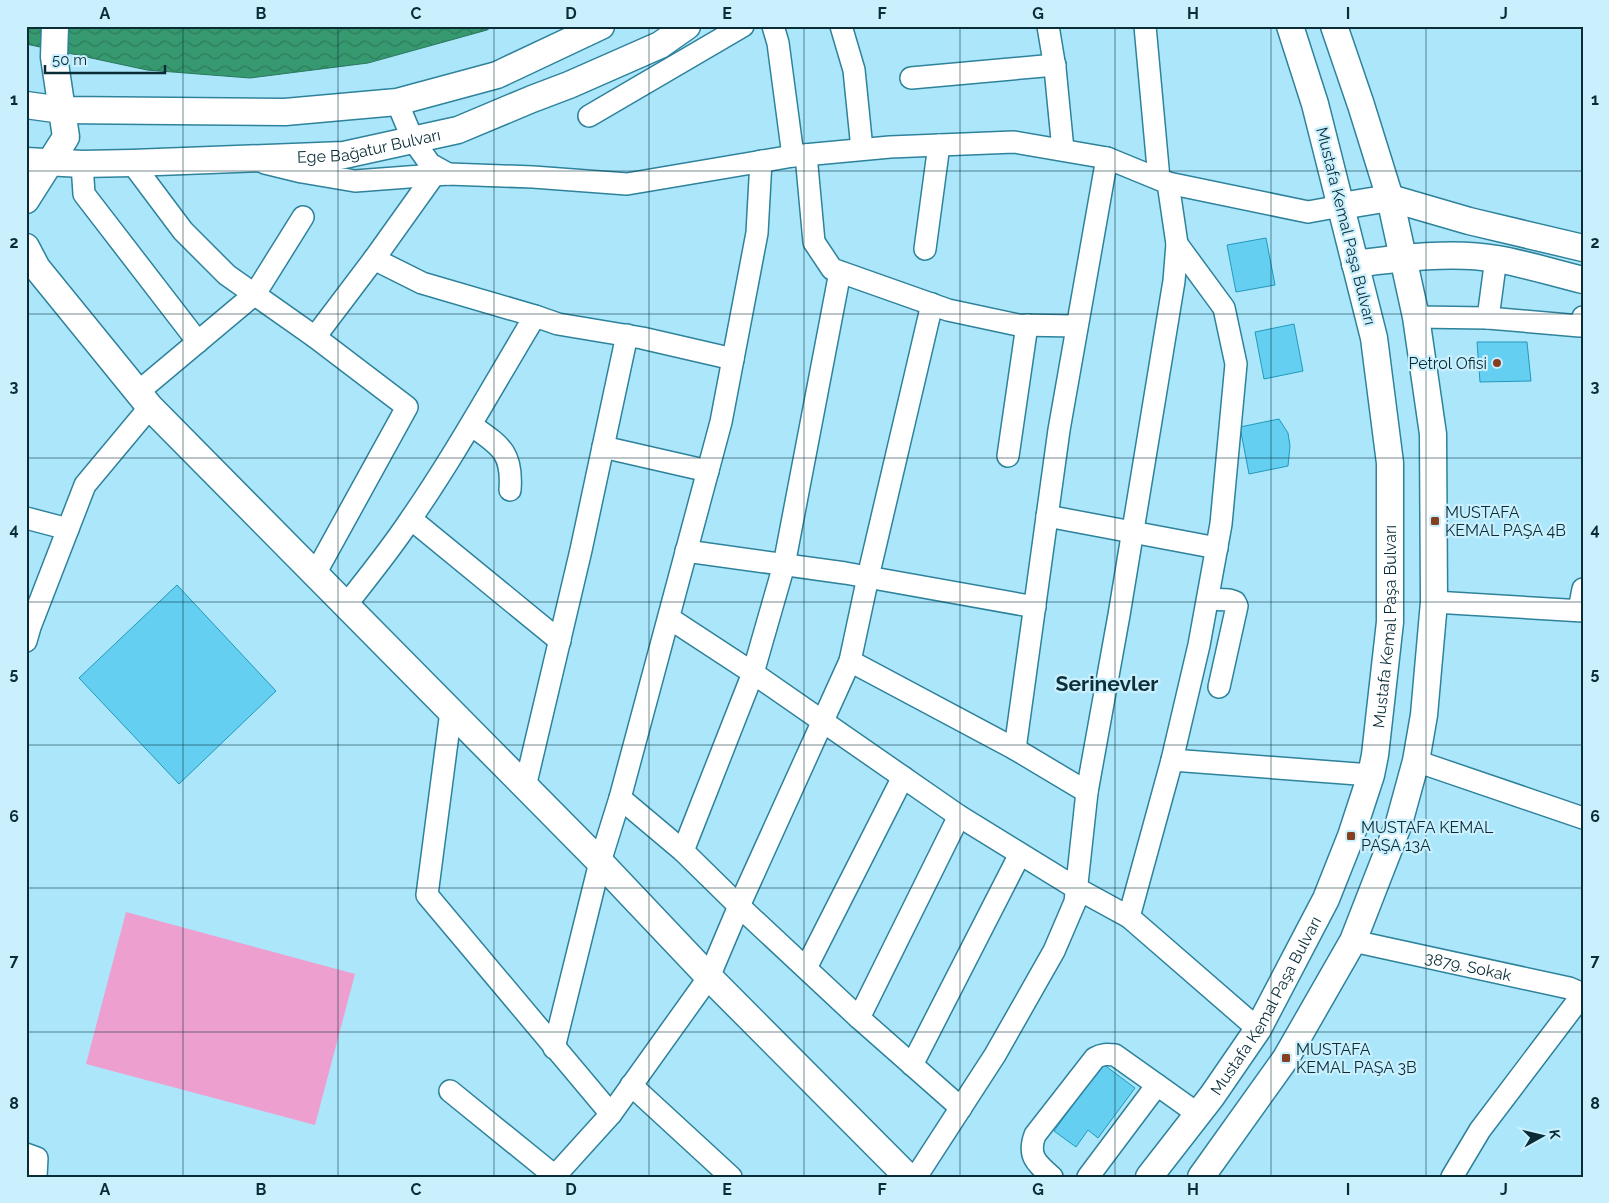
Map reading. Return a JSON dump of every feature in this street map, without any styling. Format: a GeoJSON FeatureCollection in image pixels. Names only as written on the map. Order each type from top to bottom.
{"type":"FeatureCollection","features":[{"type":"Feature","properties":{"kind":"main road"},"geometry":{"type":"LineString","coordinates":[[26,200],[38,162],[66,137],[54,57],[55,26]]}},
{"type":"Feature","properties":{"kind":"main road"},"geometry":{"type":"LineString","coordinates":[[54,57],[27,106],[62,110],[285,112],[397,102],[497,75],[601,26]]}},
{"type":"Feature","properties":{"kind":"main road","name":"Ege Bağatur Bulvarı"},"geometry":{"type":"LineString","coordinates":[[38,162],[132,164],[344,155],[458,130],[569,85],[660,45],[687,26]]}},
{"type":"Feature","properties":{"kind":"main road","name":"Mustafa Kemal Paşa Bulvarı"},"geometry":{"type":"LineString","coordinates":[[1149,1177],[1212,1096],[1258,1029],[1326,899],[1351,836],[1371,775],[1375,755],[1390,622],[1390,463],[1374,338],[1315,104],[1290,26]]}},
{"type":"Feature","properties":{"kind":"main road"},"geometry":{"type":"LineString","coordinates":[[1201,1177],[1286,1058],[1353,941],[1399,823],[1416,761],[1424,715],[1434,602],[1433,434],[1416,317],[1390,198],[1334,26]]}},
{"type":"Feature","properties":{"kind":"main road"},"geometry":{"type":"LineString","coordinates":[[1340,206],[1390,198],[1583,248]]}},
{"type":"Feature","properties":{"kind":"main road"},"geometry":{"type":"LineString","coordinates":[[26,247],[37,268],[144,400],[908,1177]]}},
{"type":"Feature","properties":{"kind":"main road"},"geometry":{"type":"LineString","coordinates":[[1355,264],[1403,258],[1450,256],[1496,258],[1583,280]]}},
{"type":"Feature","properties":{"kind":"street"},"geometry":{"type":"LineString","coordinates":[[589,116],[743,26]]}},
{"type":"Feature","properties":{"kind":"street"},"geometry":{"type":"LineString","coordinates":[[773,26],[778,43],[814,242],[832,269],[957,312],[1018,325],[1077,326]]}},
{"type":"Feature","properties":{"kind":"street"},"geometry":{"type":"LineString","coordinates":[[841,26],[854,70],[862,149]]}},
{"type":"Feature","properties":{"kind":"street"},"geometry":{"type":"LineString","coordinates":[[1048,26],[1055,65],[1063,150]]}},
{"type":"Feature","properties":{"kind":"street"},"geometry":{"type":"LineString","coordinates":[[916,1177],[995,1055],[1054,951],[1075,902],[1087,792],[1174,281],[1177,244],[1163,181],[1145,26]]}},
{"type":"Feature","properties":{"kind":"street"},"geometry":{"type":"LineString","coordinates":[[911,78],[1055,65]]}},
{"type":"Feature","properties":{"kind":"street"},"geometry":{"type":"LineString","coordinates":[[397,102],[413,140],[430,164],[441,175]]}},
{"type":"Feature","properties":{"kind":"street"},"geometry":{"type":"LineString","coordinates":[[250,159],[302,172],[355,181],[441,175],[533,177],[627,184],[799,155],[862,149],[1014,142],[1107,158],[1163,181],[1308,212],[1340,206]]}},
{"type":"Feature","properties":{"kind":"street"},"geometry":{"type":"LineString","coordinates":[[925,249],[939,145]]}},
{"type":"Feature","properties":{"kind":"street"},"geometry":{"type":"LineString","coordinates":[[1015,749],[1059,430],[1107,158]]}},
{"type":"Feature","properties":{"kind":"street"},"geometry":{"type":"LineString","coordinates":[[554,1048],[600,862],[620,798],[721,422],[757,233],[761,161]]}},
{"type":"Feature","properties":{"kind":"street"},"geometry":{"type":"LineString","coordinates":[[82,164],[84,194],[198,342]]}},
{"type":"Feature","properties":{"kind":"street"},"geometry":{"type":"LineString","coordinates":[[132,164],[183,232],[227,275],[315,337],[407,407],[315,574]]}},
{"type":"Feature","properties":{"kind":"street"},"geometry":{"type":"LineString","coordinates":[[315,337],[441,175]]}},
{"type":"Feature","properties":{"kind":"street"},"geometry":{"type":"LineString","coordinates":[[26,641],[85,485],[144,400],[198,342],[255,294],[303,218]]}},
{"type":"Feature","properties":{"kind":"street"},"geometry":{"type":"LineString","coordinates":[[1130,917],[1172,760],[1208,599],[1221,524],[1236,364],[1224,308],[1177,244]]}},
{"type":"Feature","properties":{"kind":"street"},"geometry":{"type":"LineString","coordinates":[[1488,318],[1496,258]]}},
{"type":"Feature","properties":{"kind":"street"},"geometry":{"type":"LineString","coordinates":[[374,260],[422,284],[558,324],[627,336],[733,359]]}},
{"type":"Feature","properties":{"kind":"street"},"geometry":{"type":"LineString","coordinates":[[682,851],[753,673],[784,565],[840,272]]}},
{"type":"Feature","properties":{"kind":"street"},"geometry":{"type":"LineString","coordinates":[[450,1091],[555,1176],[611,1114],[710,977],[739,906],[850,662],[932,304]]}},
{"type":"Feature","properties":{"kind":"street"},"geometry":{"type":"LineString","coordinates":[[346,606],[411,519],[470,425],[534,316]]}},
{"type":"Feature","properties":{"kind":"street"},"geometry":{"type":"LineString","coordinates":[[1416,317],[1488,318],[1580,326],[1583,317]]}},
{"type":"Feature","properties":{"kind":"street"},"geometry":{"type":"LineString","coordinates":[[1008,456],[1027,326]]}},
{"type":"Feature","properties":{"kind":"street"},"geometry":{"type":"LineString","coordinates":[[525,788],[560,641],[627,336]]}},
{"type":"Feature","properties":{"kind":"street"},"geometry":{"type":"LineString","coordinates":[[470,425],[498,444],[503,452],[510,469],[510,490]]}},
{"type":"Feature","properties":{"kind":"street"},"geometry":{"type":"LineString","coordinates":[[603,447],[708,471]]}},
{"type":"Feature","properties":{"kind":"street"},"geometry":{"type":"LineString","coordinates":[[1047,516],[1217,548]]}},
{"type":"Feature","properties":{"kind":"street"},"geometry":{"type":"LineString","coordinates":[[26,518],[68,529]]}},
{"type":"Feature","properties":{"kind":"street"},"geometry":{"type":"LineString","coordinates":[[411,519],[560,641]]}},
{"type":"Feature","properties":{"kind":"street"},"geometry":{"type":"LineString","coordinates":[[686,551],[868,577],[1035,607]]}},
{"type":"Feature","properties":{"kind":"street"},"geometry":{"type":"LineString","coordinates":[[1434,602],[1581,611],[1583,589]]}},
{"type":"Feature","properties":{"kind":"street"},"geometry":{"type":"LineString","coordinates":[[1208,599],[1229,600],[1235,602],[1237,606],[1219,687]]}},
{"type":"Feature","properties":{"kind":"street"},"geometry":{"type":"LineString","coordinates":[[669,618],[753,673],[959,816],[1076,888],[1130,917],[1258,1029]]}},
{"type":"Feature","properties":{"kind":"street"},"geometry":{"type":"LineString","coordinates":[[850,662],[1015,749],[1087,792]]}},
{"type":"Feature","properties":{"kind":"street"},"geometry":{"type":"LineString","coordinates":[[451,711],[427,895],[611,1114]]}},
{"type":"Feature","properties":{"kind":"street"},"geometry":{"type":"LineString","coordinates":[[1172,760],[1371,775]]}},
{"type":"Feature","properties":{"kind":"street"},"geometry":{"type":"LineString","coordinates":[[1416,761],[1583,818]]}},
{"type":"Feature","properties":{"kind":"street"},"geometry":{"type":"LineString","coordinates":[[806,968],[903,777]]}},
{"type":"Feature","properties":{"kind":"street"},"geometry":{"type":"LineString","coordinates":[[620,798],[682,851],[859,1018],[961,1108]]}},
{"type":"Feature","properties":{"kind":"street"},"geometry":{"type":"LineString","coordinates":[[859,1018],[959,816]]}},
{"type":"Feature","properties":{"kind":"street"},"geometry":{"type":"LineString","coordinates":[[912,1065],[1020,854]]}},
{"type":"Feature","properties":{"kind":"street","name":"3879. Sokak"},"geometry":{"type":"LineString","coordinates":[[1353,941],[1569,988],[1583,994]]}},
{"type":"Feature","properties":{"kind":"street"},"geometry":{"type":"LineString","coordinates":[[1458,1175],[1480,1130],[1583,994]]}},
{"type":"Feature","properties":{"kind":"street"},"geometry":{"type":"LineString","coordinates":[[1052,1177],[1038,1165],[1032,1152],[1032,1143],[1035,1135],[1095,1058],[1104,1054],[1115,1055],[1198,1114]]}},
{"type":"Feature","properties":{"kind":"street"},"geometry":{"type":"LineString","coordinates":[[631,1085],[731,1177]]}},
{"type":"Feature","properties":{"kind":"street"},"geometry":{"type":"LineString","coordinates":[[1088,1177],[1157,1085]]}},
{"type":"Feature","properties":{"kind":"street"},"geometry":{"type":"LineString","coordinates":[[26,1154],[37,1158],[36,1177]]}},
{"type":"Feature","properties":{"kind":"shaded area"},"geometry":{"type":"Polygon","coordinates":[[[126,912],[355,974],[315,1125],[86,1064],[126,912]]]}},
{"type":"Feature","properties":{"kind":"water"},"geometry":{"type":"Polygon","coordinates":[[[26,26],[493,26],[487,30],[368,63],[250,78],[147,70],[26,44],[26,26]]]}},
{"type":"Feature","properties":{"kind":"building"},"geometry":{"type":"Polygon","coordinates":[[[1266,238],[1275,285],[1236,292],[1227,245],[1266,238]]]}},
{"type":"Feature","properties":{"kind":"building"},"geometry":{"type":"Polygon","coordinates":[[[1294,324],[1303,371],[1264,379],[1255,332],[1294,324]]]}},
{"type":"Feature","properties":{"kind":"building"},"geometry":{"type":"Polygon","coordinates":[[[1477,342],[1527,342],[1531,381],[1480,382],[1477,342]]]}},
{"type":"Feature","properties":{"kind":"building"},"geometry":{"type":"Polygon","coordinates":[[[1279,419],[1288,433],[1290,446],[1288,466],[1249,474],[1240,427],[1279,419]]]}},
{"type":"Feature","properties":{"kind":"building"},"geometry":{"type":"Polygon","coordinates":[[[177,585],[276,691],[179,784],[79,678],[177,585]]]}},
{"type":"Feature","properties":{"kind":"building"},"geometry":{"type":"Polygon","coordinates":[[[1103,1064],[1135,1088],[1098,1138],[1088,1130],[1076,1147],[1054,1131],[1103,1064]]]}},
{"type":"Feature","properties":{"kind":"place","name":"Petrol Ofisi"},"geometry":{"type":"Point","coordinates":[1497,363]}},
{"type":"Feature","properties":{"kind":"place","name":"MUSTAFA KEMAL PAŞA 4B"},"geometry":{"type":"Point","coordinates":[1435,521]}},
{"type":"Feature","properties":{"kind":"place","name":"MUSTAFA KEMAL PAŞA 13A"},"geometry":{"type":"Point","coordinates":[1351,836]}},
{"type":"Feature","properties":{"kind":"place","name":"MUSTAFA KEMAL PAŞA 3B"},"geometry":{"type":"Point","coordinates":[1286,1058]}},
{"type":"Feature","properties":{"kind":"district","name":"Serinevler"},"geometry":{"type":"Point","coordinates":[1107,683]}}]}
